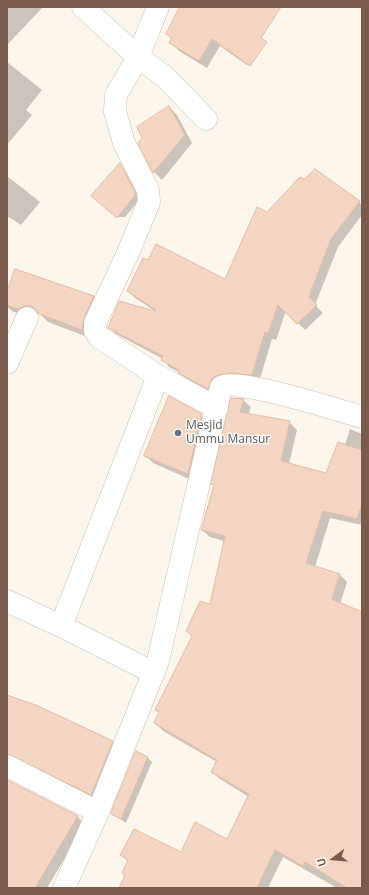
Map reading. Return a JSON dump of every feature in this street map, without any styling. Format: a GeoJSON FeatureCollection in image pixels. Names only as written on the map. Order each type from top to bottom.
{"type":"FeatureCollection","features":[{"type":"Feature","properties":{"kind":"street"},"geometry":{"type":"LineString","coordinates":[[83,7],[138,57],[164,76],[206,119]]}},
{"type":"Feature","properties":{"kind":"street"},"geometry":{"type":"LineString","coordinates":[[158,7],[138,57],[116,95],[115,112],[124,142],[148,190],[149,202],[128,253],[95,323],[95,331],[98,337],[158,376],[217,408]]}},
{"type":"Feature","properties":{"kind":"street"},"geometry":{"type":"LineString","coordinates":[[7,363],[26,318]]}},
{"type":"Feature","properties":{"kind":"street"},"geometry":{"type":"LineString","coordinates":[[61,626],[158,376]]}},
{"type":"Feature","properties":{"kind":"street"},"geometry":{"type":"LineString","coordinates":[[64,888],[98,812],[158,661],[217,408],[220,389],[224,385],[228,385],[271,392],[362,417]]}},
{"type":"Feature","properties":{"kind":"street"},"geometry":{"type":"LineString","coordinates":[[7,601],[61,626],[154,673]]}},
{"type":"Feature","properties":{"kind":"street"},"geometry":{"type":"LineString","coordinates":[[7,766],[98,812]]}},
{"type":"Feature","properties":{"kind":"building"},"geometry":{"type":"Polygon","coordinates":[[[180,7],[281,7],[261,38],[267,42],[250,66],[212,39],[199,61],[169,43],[172,38],[166,34],[180,7]]]}},
{"type":"Feature","properties":{"kind":"building"},"geometry":{"type":"Polygon","coordinates":[[[169,106],[185,135],[153,173],[138,143],[142,138],[137,127],[169,106]]]}},
{"type":"Feature","properties":{"kind":"building"},"geometry":{"type":"Polygon","coordinates":[[[120,163],[136,194],[117,218],[91,196],[120,163]]]}},
{"type":"Feature","properties":{"kind":"building"},"geometry":{"type":"Polygon","coordinates":[[[315,169],[360,201],[331,239],[309,297],[317,305],[297,324],[278,305],[268,334],[265,332],[252,375],[231,373],[219,375],[212,378],[208,389],[178,373],[179,370],[161,360],[163,356],[108,328],[119,301],[155,311],[156,310],[127,291],[143,258],[148,260],[156,244],[225,279],[257,207],[267,212],[300,177],[304,179],[315,169]]]}},
{"type":"Feature","properties":{"kind":"building"},"geometry":{"type":"Polygon","coordinates":[[[15,269],[94,296],[84,318],[82,330],[39,314],[32,306],[25,306],[18,309],[7,305],[7,292],[15,269]]]}},
{"type":"Feature","properties":{"kind":"building","name":"Mesjid Ummu Mansur"},"geometry":{"type":"Polygon","coordinates":[[[169,396],[202,414],[188,474],[144,456],[169,396]]]}},
{"type":"Feature","properties":{"kind":"building"},"geometry":{"type":"Polygon","coordinates":[[[231,398],[244,399],[240,412],[290,421],[281,461],[326,473],[338,442],[362,450],[362,504],[357,519],[323,511],[306,563],[340,574],[332,599],[362,612],[362,888],[347,888],[305,862],[303,866],[275,850],[257,888],[119,888],[125,875],[122,873],[128,860],[120,855],[134,829],[181,852],[195,822],[227,839],[249,794],[211,772],[217,760],[154,723],[159,712],[155,710],[192,636],[186,631],[200,601],[210,604],[225,536],[201,530],[214,485],[211,484],[231,398]]]}},
{"type":"Feature","properties":{"kind":"building"},"geometry":{"type":"Polygon","coordinates":[[[7,695],[36,705],[113,741],[91,795],[7,754],[7,695]]]}},
{"type":"Feature","properties":{"kind":"building"},"geometry":{"type":"Polygon","coordinates":[[[136,751],[148,757],[121,819],[111,814],[136,751]]]}},
{"type":"Feature","properties":{"kind":"building"},"geometry":{"type":"Polygon","coordinates":[[[7,780],[78,816],[35,888],[7,888],[7,780]]]}},
{"type":"Feature","properties":{"kind":"place","name":"Mesjid Ummu Mansur"},"geometry":{"type":"Point","coordinates":[178,433]}}]}
